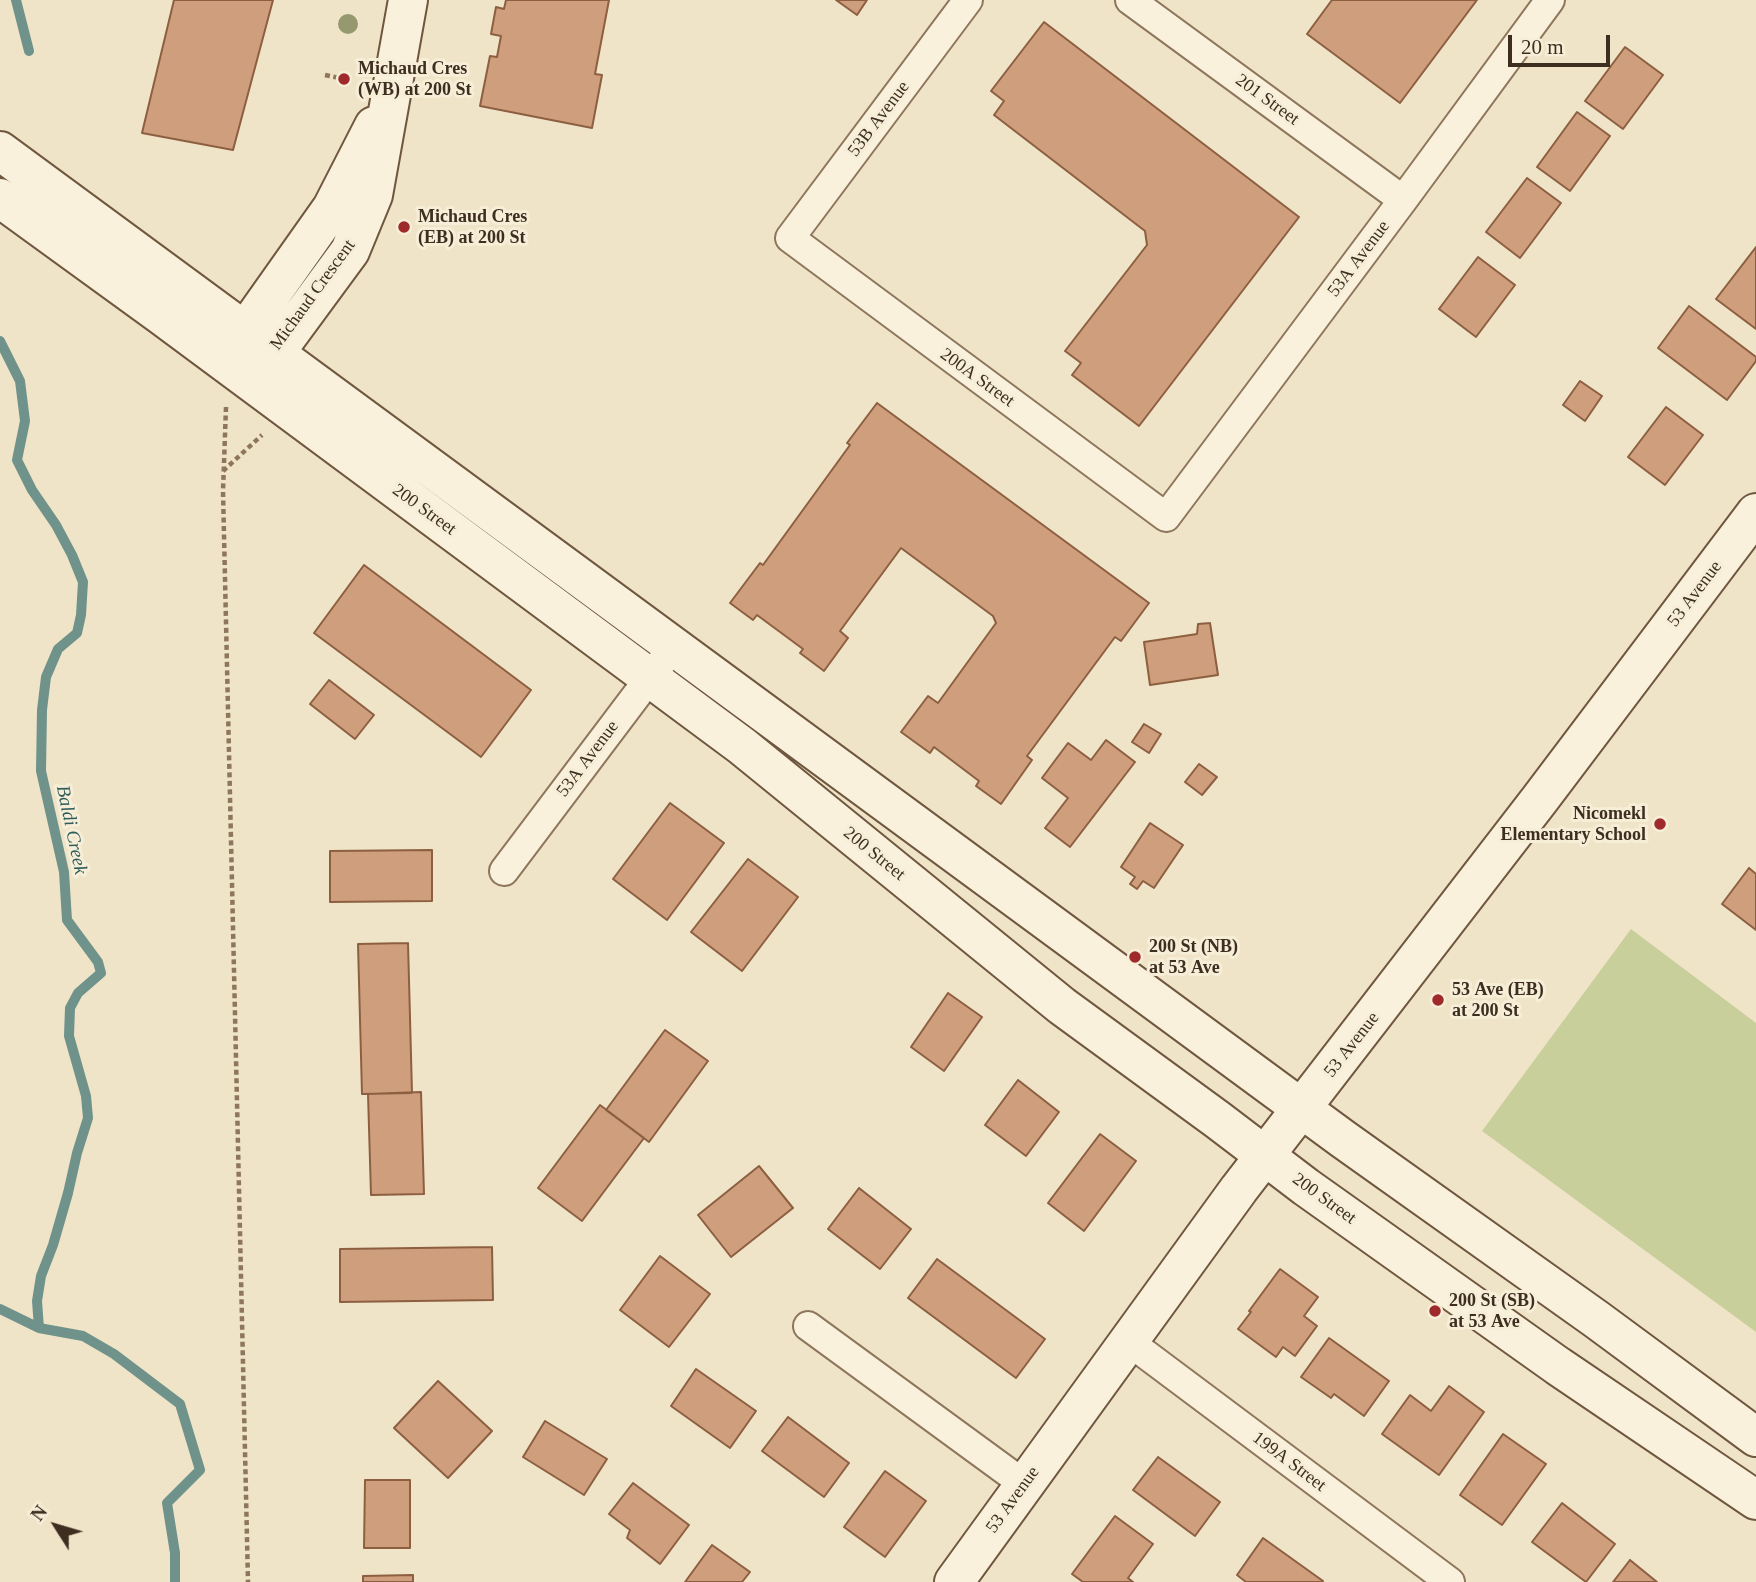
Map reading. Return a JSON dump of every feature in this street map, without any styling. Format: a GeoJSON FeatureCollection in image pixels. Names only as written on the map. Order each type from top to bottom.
{"type":"FeatureCollection","features":[{"type":"Feature","properties":{"kind":"main road","name":"Michaud Crescent"},"geometry":{"type":"LineString","coordinates":[[231,387],[260,342],[390,96],[408,0]]}},
{"type":"Feature","properties":{"kind":"main road"},"geometry":{"type":"LineString","coordinates":[[0,151],[1302,1109],[1756,1437]]}},
{"type":"Feature","properties":{"kind":"main road","name":"200 Street"},"geometry":{"type":"LineString","coordinates":[[0,198],[231,387],[650,677],[742,746],[1062,1006],[1265,1156],[1558,1366],[1756,1500]]}},
{"type":"Feature","properties":{"kind":"main road","name":"53 Avenue"},"geometry":{"type":"LineString","coordinates":[[954,1582],[1239,1189],[1541,799],[1756,513]]}},
{"type":"Feature","properties":{"kind":"street","name":"53B Avenue"},"geometry":{"type":"LineString","coordinates":[[790,238],[968,0]]}},
{"type":"Feature","properties":{"kind":"street","name":"201 Street"},"geometry":{"type":"LineString","coordinates":[[1130,0],[1403,200]]}},
{"type":"Feature","properties":{"kind":"street","name":"53A Avenue"},"geometry":{"type":"LineString","coordinates":[[1166,517],[1549,0]]}},
{"type":"Feature","properties":{"kind":"street","name":"200A Street"},"geometry":{"type":"LineString","coordinates":[[790,238],[1166,517]]}},
{"type":"Feature","properties":{"kind":"street","name":"53A Avenue"},"geometry":{"type":"LineString","coordinates":[[504,872],[673,647]]}},
{"type":"Feature","properties":{"kind":"street"},"geometry":{"type":"LineString","coordinates":[[808,1326],[1024,1484]]}},
{"type":"Feature","properties":{"kind":"street","name":"199A Street"},"geometry":{"type":"LineString","coordinates":[[1128,1341],[1450,1582]]}},
{"type":"Feature","properties":{"kind":"path"},"geometry":{"type":"LineString","coordinates":[[325,75],[344,79]]}},
{"type":"Feature","properties":{"kind":"path"},"geometry":{"type":"LineString","coordinates":[[231,387],[223,471],[248,1582]]}},
{"type":"Feature","properties":{"kind":"path"},"geometry":{"type":"LineString","coordinates":[[223,471],[264,432]]}},
{"type":"Feature","properties":{"kind":"green space"},"geometry":{"type":"Polygon","coordinates":[[[1631,929],[1756,1023],[1756,1332],[1482,1131],[1631,929]]]}},
{"type":"Feature","properties":{"kind":"building"},"geometry":{"type":"Polygon","coordinates":[[[174,0],[273,0],[233,150],[142,133],[174,0]]]}},
{"type":"Feature","properties":{"kind":"building"},"geometry":{"type":"Polygon","coordinates":[[[506,0],[609,0],[595,74],[602,75],[592,128],[480,106],[490,56],[497,57],[501,36],[491,34],[496,7],[504,9],[506,0]]]}},
{"type":"Feature","properties":{"kind":"building"},"geometry":{"type":"Polygon","coordinates":[[[836,0],[867,0],[857,15],[836,0]]]}},
{"type":"Feature","properties":{"kind":"building"},"geometry":{"type":"Polygon","coordinates":[[[1332,0],[1477,0],[1400,103],[1307,34],[1332,0]]]}},
{"type":"Feature","properties":{"kind":"building"},"geometry":{"type":"Polygon","coordinates":[[[1044,22],[1299,217],[1139,426],[1072,375],[1081,363],[1065,351],[1147,245],[1145,231],[994,115],[1004,101],[991,91],[1044,22]]]}},
{"type":"Feature","properties":{"kind":"building"},"geometry":{"type":"Polygon","coordinates":[[[1625,47],[1663,75],[1623,129],[1585,101],[1625,47]]]}},
{"type":"Feature","properties":{"kind":"building"},"geometry":{"type":"Polygon","coordinates":[[[1577,112],[1610,136],[1570,191],[1537,167],[1577,112]]]}},
{"type":"Feature","properties":{"kind":"building"},"geometry":{"type":"Polygon","coordinates":[[[1527,178],[1561,203],[1520,258],[1486,232],[1527,178]]]}},
{"type":"Feature","properties":{"kind":"building"},"geometry":{"type":"Polygon","coordinates":[[[1756,247],[1756,329],[1716,299],[1756,247]]]}},
{"type":"Feature","properties":{"kind":"building"},"geometry":{"type":"Polygon","coordinates":[[[1478,257],[1515,285],[1476,337],[1439,309],[1478,257]]]}},
{"type":"Feature","properties":{"kind":"building"},"geometry":{"type":"Polygon","coordinates":[[[1689,306],[1756,357],[1756,361],[1727,400],[1658,348],[1689,306]]]}},
{"type":"Feature","properties":{"kind":"building"},"geometry":{"type":"Polygon","coordinates":[[[1580,381],[1602,396],[1585,421],[1563,405],[1580,381]]]}},
{"type":"Feature","properties":{"kind":"building"},"geometry":{"type":"Polygon","coordinates":[[[877,403],[1149,603],[1121,641],[1115,637],[1027,756],[1032,760],[1001,804],[976,786],[979,781],[934,747],[930,753],[901,732],[928,696],[938,703],[996,623],[993,616],[901,548],[840,631],[848,638],[824,671],[800,653],[803,649],[757,615],[753,620],[730,603],[760,563],[763,565],[877,403]]]}},
{"type":"Feature","properties":{"kind":"building"},"geometry":{"type":"Polygon","coordinates":[[[1666,407],[1703,435],[1665,485],[1628,457],[1666,407]]]}},
{"type":"Feature","properties":{"kind":"building"},"geometry":{"type":"Polygon","coordinates":[[[364,565],[531,690],[481,757],[314,633],[364,565]]]}},
{"type":"Feature","properties":{"kind":"building"},"geometry":{"type":"Polygon","coordinates":[[[1210,623],[1218,675],[1150,685],[1144,642],[1197,634],[1198,624],[1210,623]]]}},
{"type":"Feature","properties":{"kind":"building"},"geometry":{"type":"Polygon","coordinates":[[[329,680],[374,715],[355,739],[310,704],[329,680]]]}},
{"type":"Feature","properties":{"kind":"building"},"geometry":{"type":"Polygon","coordinates":[[[1144,724],[1161,734],[1149,753],[1132,742],[1144,724]]]}},
{"type":"Feature","properties":{"kind":"building"},"geometry":{"type":"Polygon","coordinates":[[[1106,740],[1135,762],[1070,847],[1045,828],[1068,798],[1042,778],[1068,743],[1091,760],[1106,740]]]}},
{"type":"Feature","properties":{"kind":"building"},"geometry":{"type":"Polygon","coordinates":[[[1199,764],[1217,777],[1202,795],[1185,782],[1199,764]]]}},
{"type":"Feature","properties":{"kind":"building"},"geometry":{"type":"Polygon","coordinates":[[[670,803],[724,843],[667,920],[613,879],[670,803]]]}},
{"type":"Feature","properties":{"kind":"building"},"geometry":{"type":"Polygon","coordinates":[[[1150,823],[1183,845],[1154,888],[1143,881],[1137,889],[1130,884],[1135,877],[1121,867],[1150,823]]]}},
{"type":"Feature","properties":{"kind":"building"},"geometry":{"type":"Polygon","coordinates":[[[432,850],[432,901],[330,902],[330,851],[432,850]]]}},
{"type":"Feature","properties":{"kind":"building"},"geometry":{"type":"Polygon","coordinates":[[[748,859],[798,897],[742,971],[691,932],[748,859]]]}},
{"type":"Feature","properties":{"kind":"building"},"geometry":{"type":"Polygon","coordinates":[[[1749,868],[1756,874],[1756,930],[1722,904],[1749,868]]]}},
{"type":"Feature","properties":{"kind":"building"},"geometry":{"type":"Polygon","coordinates":[[[408,943],[412,1093],[362,1094],[358,944],[408,943]]]}},
{"type":"Feature","properties":{"kind":"building"},"geometry":{"type":"Polygon","coordinates":[[[948,993],[982,1017],[944,1071],[911,1047],[948,993]]]}},
{"type":"Feature","properties":{"kind":"building"},"geometry":{"type":"Polygon","coordinates":[[[665,1030],[708,1061],[649,1142],[606,1110],[665,1030]]]}},
{"type":"Feature","properties":{"kind":"building"},"geometry":{"type":"Polygon","coordinates":[[[1018,1080],[1059,1112],[1026,1156],[985,1125],[1018,1080]]]}},
{"type":"Feature","properties":{"kind":"building"},"geometry":{"type":"Polygon","coordinates":[[[421,1092],[424,1194],[371,1195],[368,1094],[421,1092]]]}},
{"type":"Feature","properties":{"kind":"building"},"geometry":{"type":"Polygon","coordinates":[[[600,1105],[644,1138],[582,1221],[538,1188],[600,1105]]]}},
{"type":"Feature","properties":{"kind":"building"},"geometry":{"type":"Polygon","coordinates":[[[1100,1134],[1136,1161],[1084,1231],[1048,1203],[1100,1134]]]}},
{"type":"Feature","properties":{"kind":"building"},"geometry":{"type":"Polygon","coordinates":[[[759,1166],[793,1208],[731,1257],[698,1215],[759,1166]]]}},
{"type":"Feature","properties":{"kind":"building"},"geometry":{"type":"Polygon","coordinates":[[[859,1188],[911,1229],[880,1269],[828,1229],[859,1188]]]}},
{"type":"Feature","properties":{"kind":"building"},"geometry":{"type":"Polygon","coordinates":[[[492,1247],[493,1300],[340,1302],[340,1249],[492,1247]]]}},
{"type":"Feature","properties":{"kind":"building"},"geometry":{"type":"Polygon","coordinates":[[[660,1256],[710,1294],[669,1347],[620,1310],[660,1256]]]}},
{"type":"Feature","properties":{"kind":"building"},"geometry":{"type":"Polygon","coordinates":[[[937,1259],[1045,1339],[1016,1378],[908,1298],[937,1259]]]}},
{"type":"Feature","properties":{"kind":"building"},"geometry":{"type":"Polygon","coordinates":[[[1280,1269],[1318,1297],[1304,1316],[1317,1326],[1295,1356],[1283,1347],[1276,1357],[1238,1329],[1280,1269]]]}},
{"type":"Feature","properties":{"kind":"building"},"geometry":{"type":"Polygon","coordinates":[[[1329,1338],[1389,1381],[1364,1416],[1334,1394],[1331,1398],[1301,1377],[1329,1338]]]}},
{"type":"Feature","properties":{"kind":"building"},"geometry":{"type":"Polygon","coordinates":[[[696,1369],[756,1411],[730,1448],[671,1406],[696,1369]]]}},
{"type":"Feature","properties":{"kind":"building"},"geometry":{"type":"Polygon","coordinates":[[[438,1381],[492,1431],[448,1478],[394,1428],[438,1381]]]}},
{"type":"Feature","properties":{"kind":"building"},"geometry":{"type":"Polygon","coordinates":[[[1449,1386],[1484,1412],[1439,1475],[1382,1434],[1410,1395],[1431,1411],[1449,1386]]]}},
{"type":"Feature","properties":{"kind":"building"},"geometry":{"type":"Polygon","coordinates":[[[788,1417],[849,1463],[824,1497],[762,1451],[788,1417]]]}},
{"type":"Feature","properties":{"kind":"building"},"geometry":{"type":"Polygon","coordinates":[[[545,1421],[607,1459],[584,1495],[523,1457],[545,1421]]]}},
{"type":"Feature","properties":{"kind":"building"},"geometry":{"type":"Polygon","coordinates":[[[1503,1434],[1546,1464],[1502,1525],[1460,1495],[1503,1434]]]}},
{"type":"Feature","properties":{"kind":"building"},"geometry":{"type":"Polygon","coordinates":[[[1158,1457],[1220,1502],[1195,1536],[1133,1490],[1158,1457]]]}},
{"type":"Feature","properties":{"kind":"building"},"geometry":{"type":"Polygon","coordinates":[[[885,1471],[926,1501],[885,1557],[844,1527],[885,1471]]]}},
{"type":"Feature","properties":{"kind":"building"},"geometry":{"type":"Polygon","coordinates":[[[365,1480],[410,1480],[410,1548],[364,1548],[365,1480]]]}},
{"type":"Feature","properties":{"kind":"building"},"geometry":{"type":"Polygon","coordinates":[[[633,1483],[689,1525],[660,1564],[627,1538],[630,1530],[609,1514],[633,1483]]]}},
{"type":"Feature","properties":{"kind":"building"},"geometry":{"type":"Polygon","coordinates":[[[1562,1503],[1615,1544],[1586,1582],[1532,1542],[1562,1503]]]}},
{"type":"Feature","properties":{"kind":"building"},"geometry":{"type":"Polygon","coordinates":[[[1115,1516],[1153,1544],[1128,1578],[1133,1582],[1083,1582],[1072,1574],[1115,1516]]]}},
{"type":"Feature","properties":{"kind":"building"},"geometry":{"type":"Polygon","coordinates":[[[1263,1538],[1323,1581],[1246,1582],[1237,1575],[1263,1538]]]}},
{"type":"Feature","properties":{"kind":"building"},"geometry":{"type":"Polygon","coordinates":[[[712,1545],[750,1572],[742,1582],[685,1582],[712,1545]]]}},
{"type":"Feature","properties":{"kind":"building"},"geometry":{"type":"Polygon","coordinates":[[[1630,1560],[1657,1582],[1613,1582],[1630,1560]]]}},
{"type":"Feature","properties":{"kind":"building"},"geometry":{"type":"Polygon","coordinates":[[[413,1575],[413,1582],[363,1582],[363,1576],[413,1575]]]}},
{"type":"Feature","properties":{"kind":"waterway","name":"Baldi Creek"},"geometry":{"type":"LineString","coordinates":[[16,0],[29,51]]}},
{"type":"Feature","properties":{"kind":"waterway","name":"Baldi Creek"},"geometry":{"type":"LineString","coordinates":[[0,341],[20,381],[25,421],[17,460],[32,490],[56,525],[83,582],[77,633],[58,649],[46,677],[42,710],[41,771],[64,872],[67,920],[98,962],[101,973],[78,993],[70,1008],[69,1036],[86,1096],[88,1118],[53,1245],[41,1276],[37,1301],[39,1328]]}},
{"type":"Feature","properties":{"kind":"waterway","name":"Baldi Creek"},"geometry":{"type":"LineString","coordinates":[[0,1309],[39,1328],[83,1336],[114,1354],[180,1404],[200,1470],[167,1503],[175,1553],[175,1582]]}},
{"type":"Feature","properties":{"kind":"place","name":"Michaud Cres (WB) at 200 St"},"geometry":{"type":"Point","coordinates":[344,79]}},
{"type":"Feature","properties":{"kind":"place","name":"Michaud Cres (EB) at 200 St"},"geometry":{"type":"Point","coordinates":[404,227]}},
{"type":"Feature","properties":{"kind":"place","name":"Nicomekl Elementary School"},"geometry":{"type":"Point","coordinates":[1660,824]}},
{"type":"Feature","properties":{"kind":"place","name":"200 St (NB) at 53 Ave"},"geometry":{"type":"Point","coordinates":[1135,957]}},
{"type":"Feature","properties":{"kind":"place","name":"53 Ave (EB) at 200 St"},"geometry":{"type":"Point","coordinates":[1438,1000]}},
{"type":"Feature","properties":{"kind":"place","name":"200 St (SB) at 53 Ave"},"geometry":{"type":"Point","coordinates":[1435,1311]}}]}
